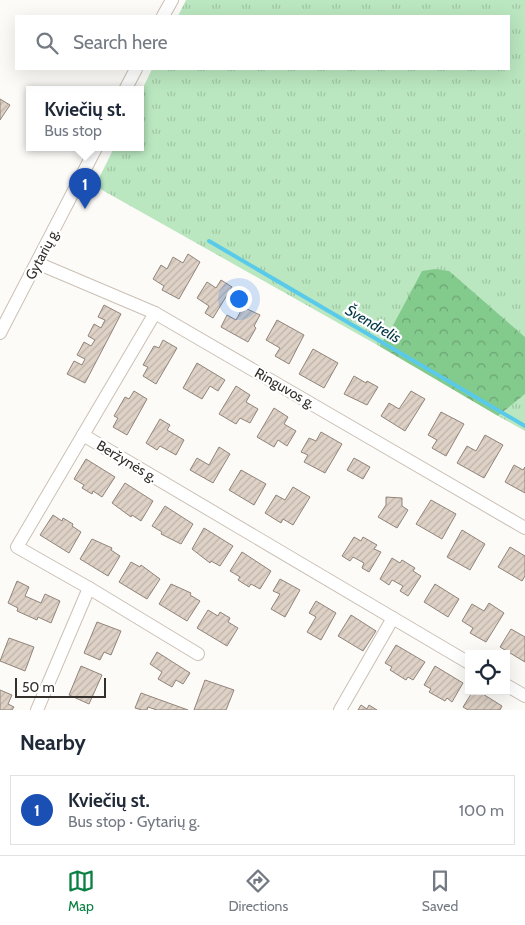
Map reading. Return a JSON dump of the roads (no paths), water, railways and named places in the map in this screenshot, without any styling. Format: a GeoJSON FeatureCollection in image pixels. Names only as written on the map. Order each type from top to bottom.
{"type":"FeatureCollection","features":[{"type":"Feature","properties":{"kind":"street"},"geometry":{"type":"LineString","coordinates":[[164,15],[172,0]]}},
{"type":"Feature","properties":{"kind":"street"},"geometry":{"type":"LineString","coordinates":[[127,86],[135,70]]}},
{"type":"Feature","properties":{"kind":"street","name":"Gytarių g."},"geometry":{"type":"LineString","coordinates":[[0,332],[94,151]]}},
{"type":"Feature","properties":{"kind":"street","name":"Ringuvos g."},"geometry":{"type":"LineString","coordinates":[[37,263],[155,314],[525,528]]}},
{"type":"Feature","properties":{"kind":"street"},"geometry":{"type":"LineString","coordinates":[[83,435],[155,314]]}},
{"type":"Feature","properties":{"kind":"street","name":"Beržynės g."},"geometry":{"type":"LineString","coordinates":[[89,588],[17,547],[83,435],[465,661]]}},
{"type":"Feature","properties":{"kind":"street"},"geometry":{"type":"LineString","coordinates":[[37,710],[89,588],[198,654]]}},
{"type":"Feature","properties":{"kind":"street"},"geometry":{"type":"LineString","coordinates":[[340,710],[393,618]]}},
{"type":"Feature","properties":{"kind":"street"},"geometry":{"type":"LineString","coordinates":[[510,687],[525,696]]}},
{"type":"Feature","properties":{"kind":"waterway","name":"Švendrelis"},"geometry":{"type":"LineString","coordinates":[[209,241],[525,426]]}},
{"type":"Feature","properties":{"kind":"place","name":"Kviečių st."},"geometry":{"type":"Point","coordinates":[85,209]}}]}
